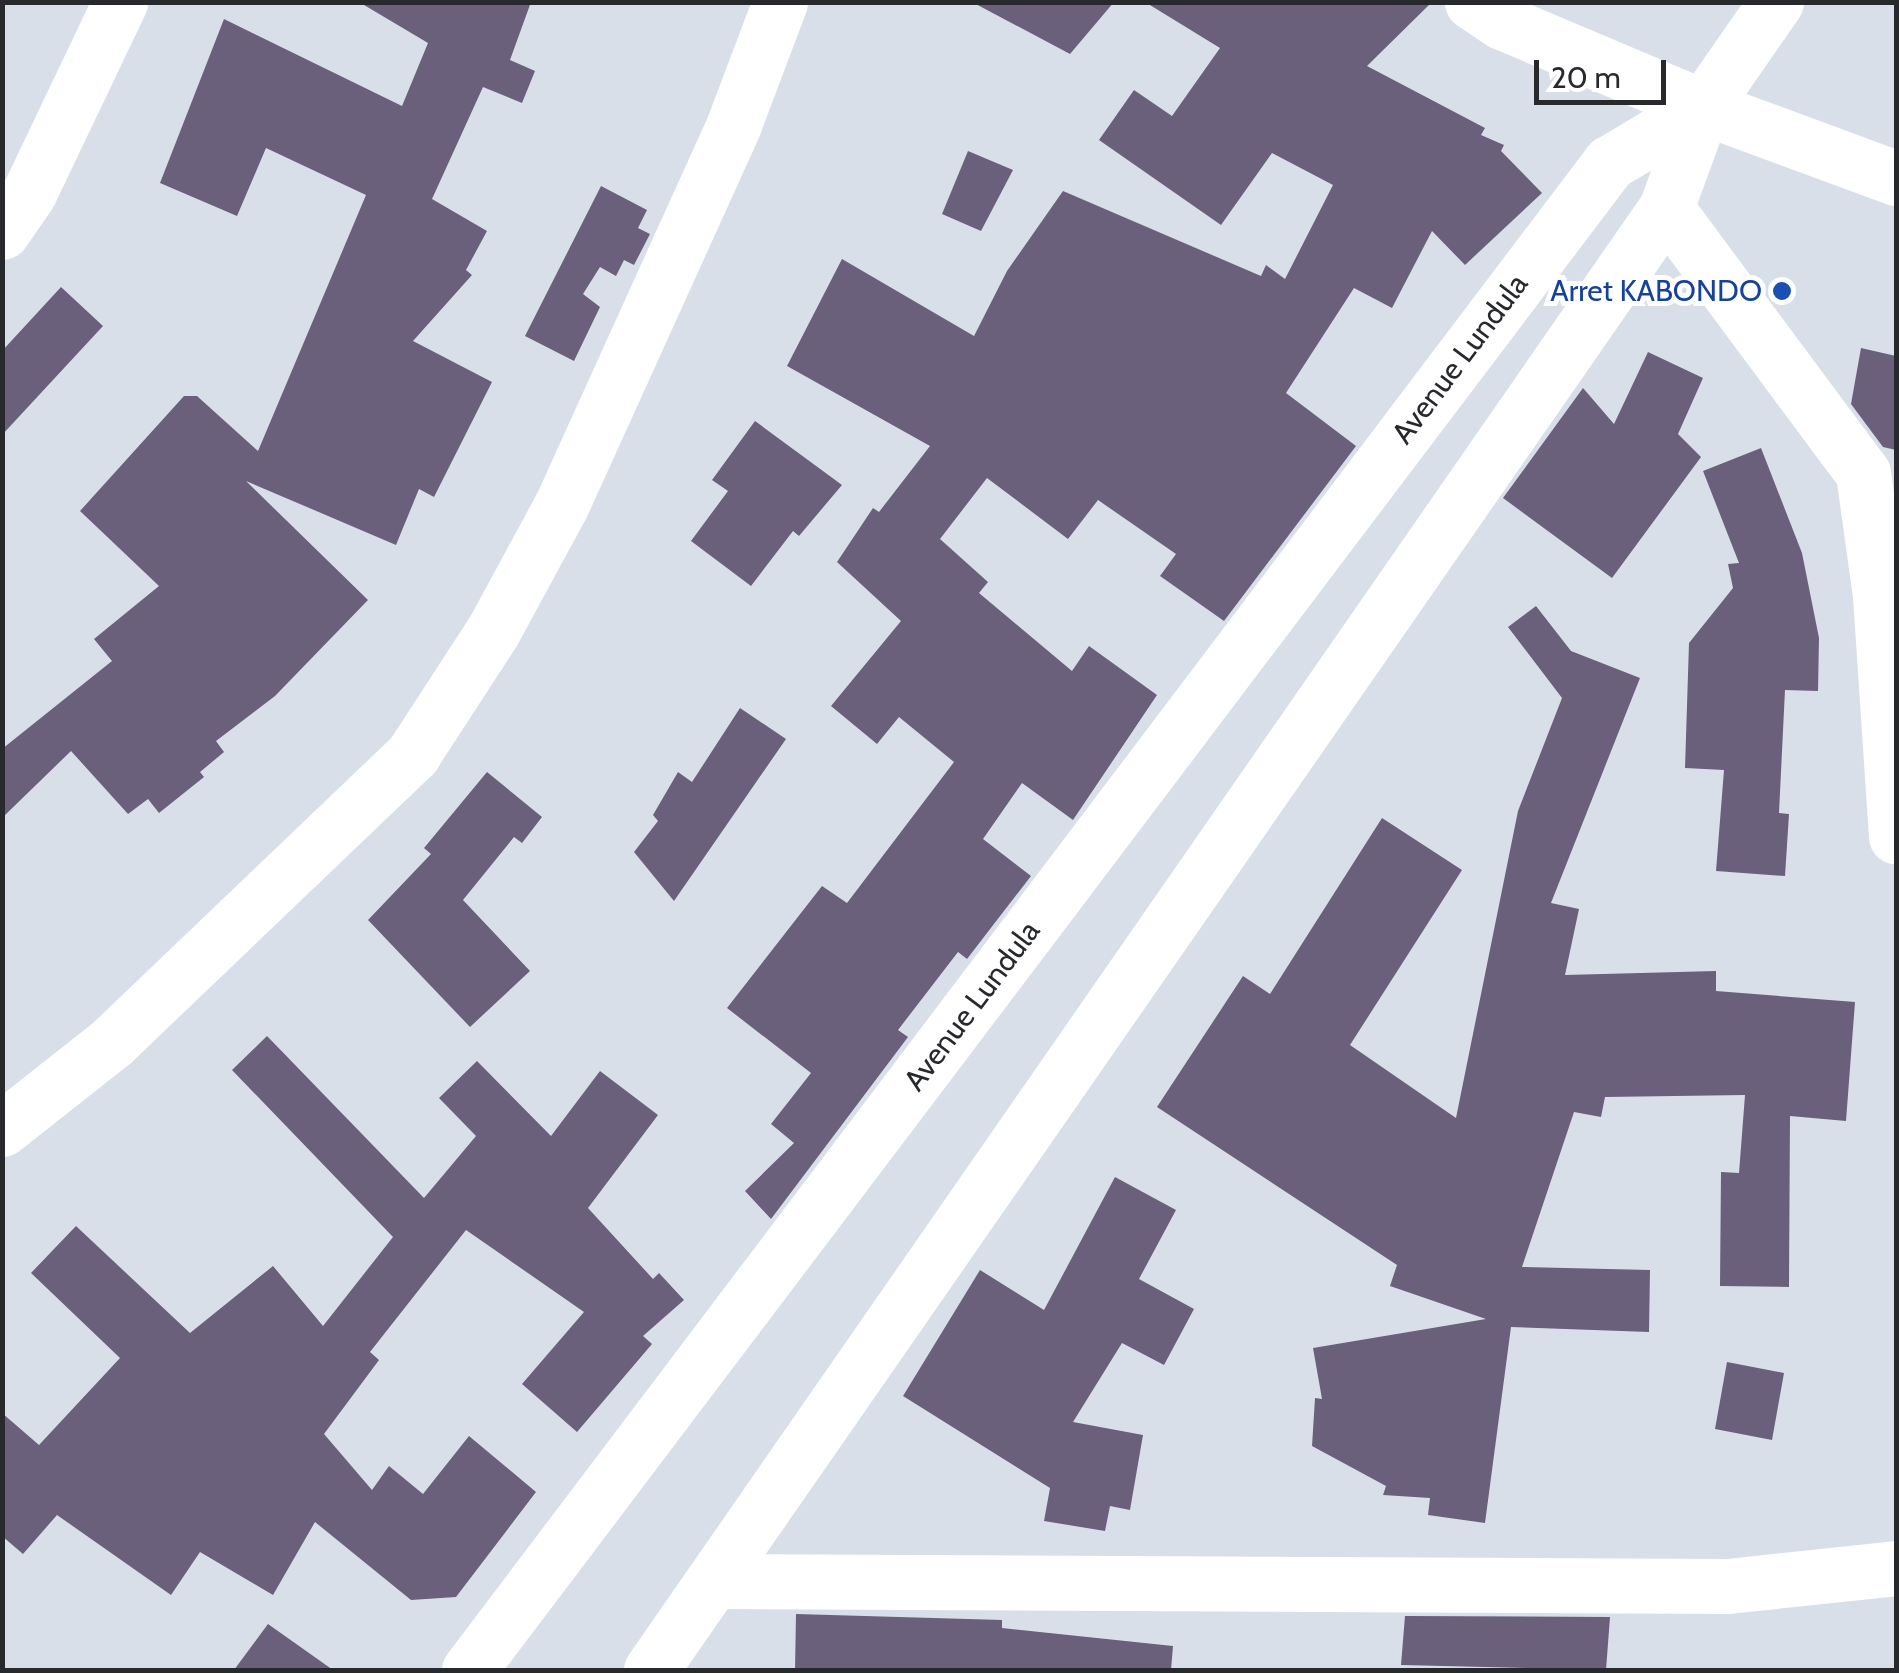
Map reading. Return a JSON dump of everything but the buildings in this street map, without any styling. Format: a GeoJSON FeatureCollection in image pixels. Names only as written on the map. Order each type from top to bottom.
{"type":"FeatureCollection","features":[{"type":"Feature","properties":{"kind":"street"},"geometry":{"type":"LineString","coordinates":[[2,232],[29,193],[120,2]]}},
{"type":"Feature","properties":{"kind":"street"},"geometry":{"type":"LineString","coordinates":[[2,1129],[112,1042],[413,754],[493,632],[560,506],[734,124],[780,2]]}},
{"type":"Feature","properties":{"kind":"street"},"geometry":{"type":"LineString","coordinates":[[1472,2],[1502,22],[1702,107],[1896,178]]}},
{"type":"Feature","properties":{"kind":"street"},"geometry":{"type":"LineString","coordinates":[[651,1670],[718,1581],[1666,208],[1702,107],[1776,2]]}},
{"type":"Feature","properties":{"kind":"street","name":"Avenue Lundula"},"geometry":{"type":"LineString","coordinates":[[469,1670],[1608,163],[1702,107]]}},
{"type":"Feature","properties":{"kind":"street"},"geometry":{"type":"LineString","coordinates":[[1666,208],[1863,473],[1880,596],[1896,836]]}},
{"type":"Feature","properties":{"kind":"street"},"geometry":{"type":"LineString","coordinates":[[718,1581],[1728,1586],[1896,1568]]}},
{"type":"Feature","properties":{"kind":"place","name":"Arret KABONDO"},"geometry":{"type":"Point","coordinates":[1782,291]}}]}
